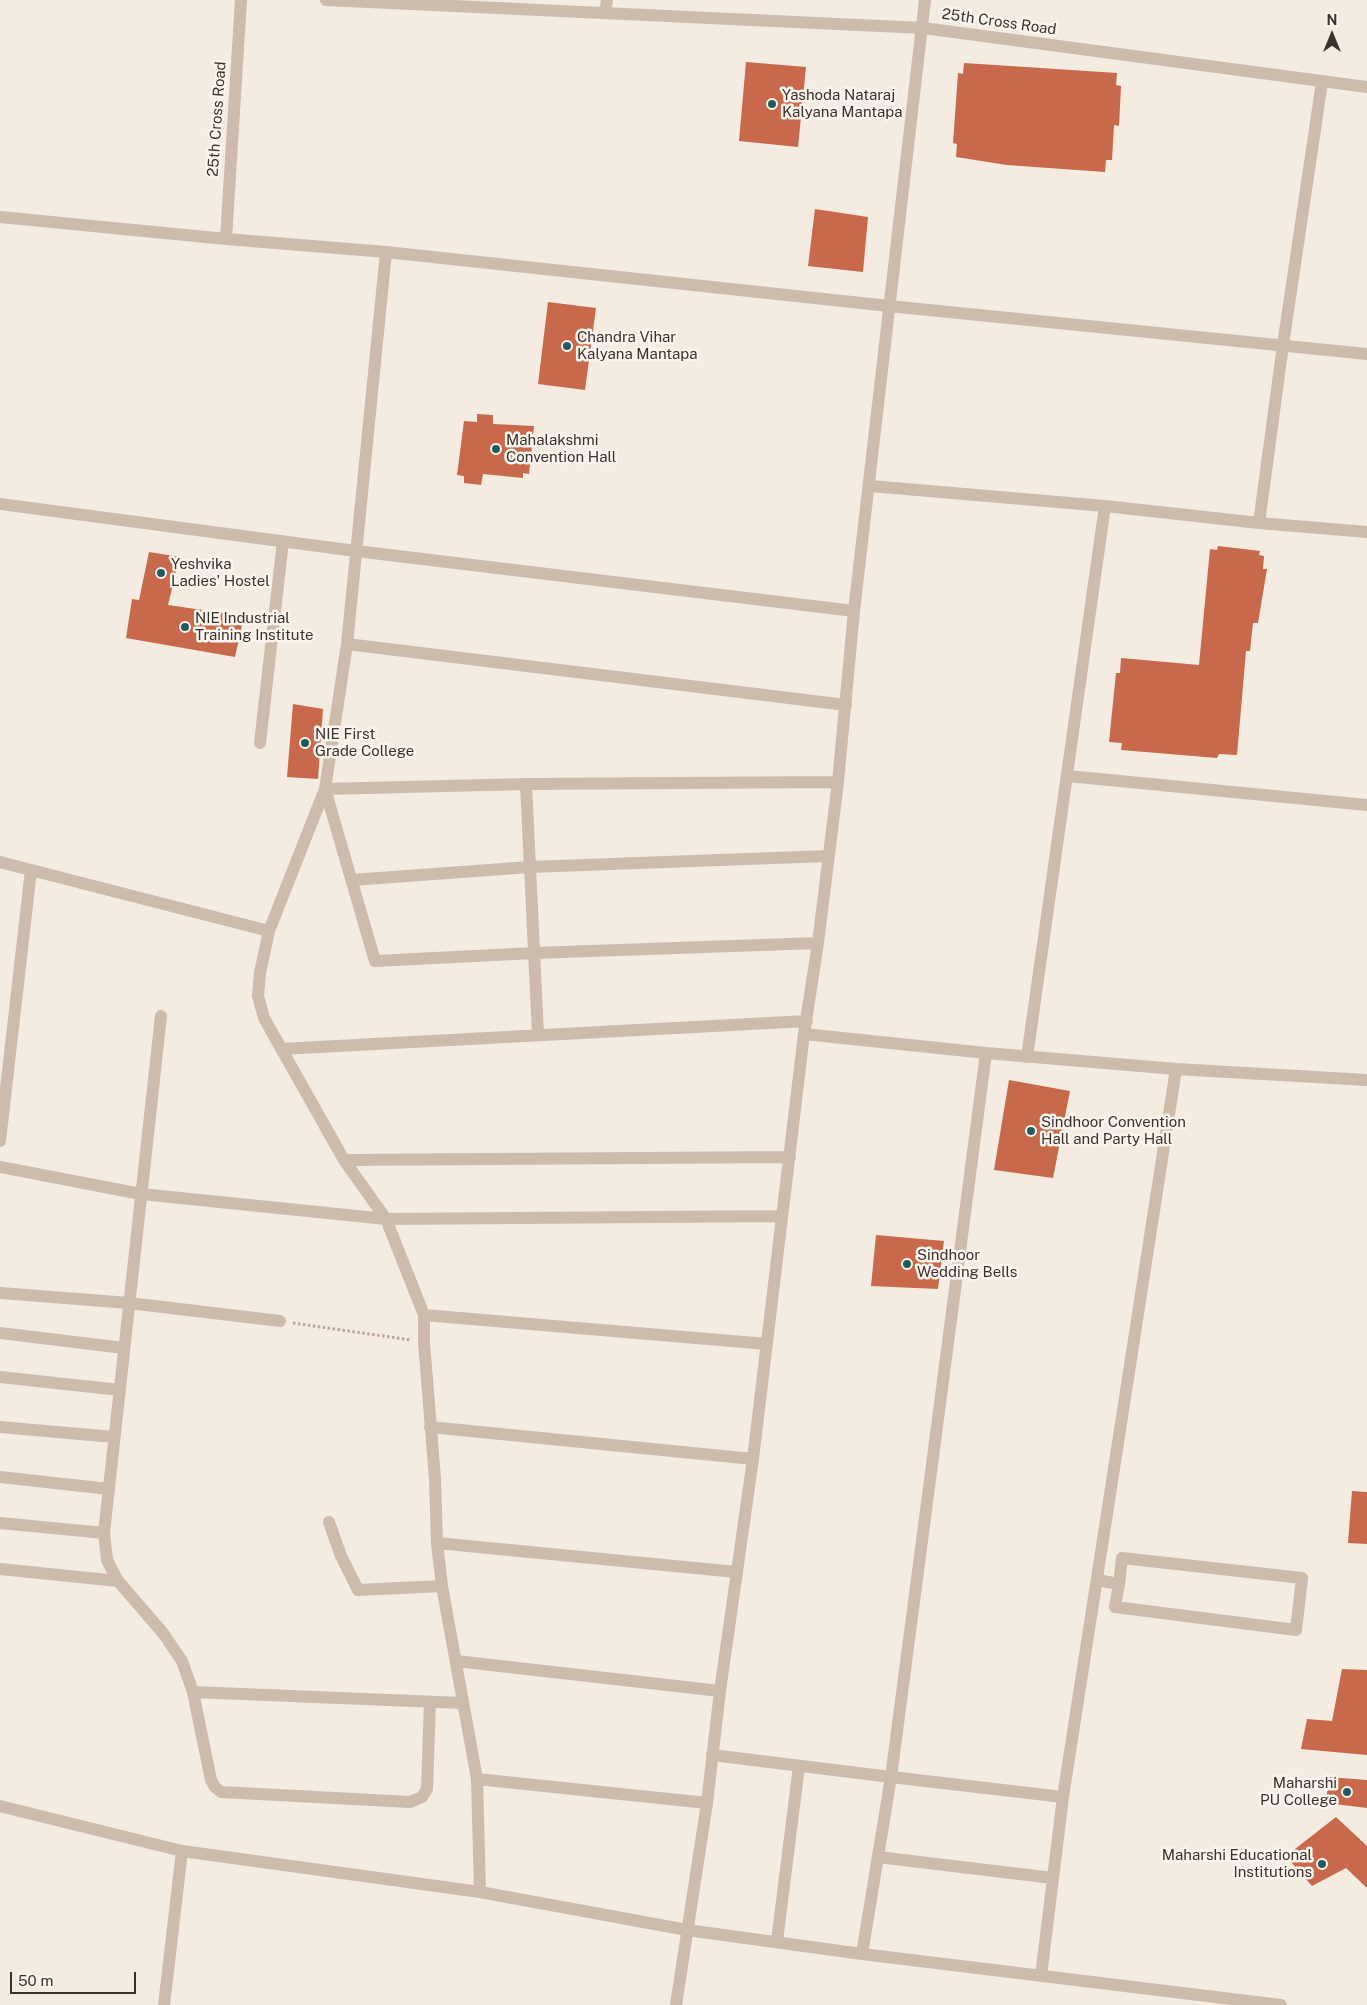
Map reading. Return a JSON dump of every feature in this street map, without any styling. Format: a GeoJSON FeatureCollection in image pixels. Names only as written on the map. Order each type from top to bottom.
{"type":"FeatureCollection","features":[{"type":"Feature","properties":{"kind":"street","name":"25th Cross Road"},"geometry":{"type":"LineString","coordinates":[[226,239],[241,0]]}},
{"type":"Feature","properties":{"kind":"street","name":"25th Cross Road"},"geometry":{"type":"LineString","coordinates":[[326,0],[923,28],[1367,87]]}},
{"type":"Feature","properties":{"kind":"street"},"geometry":{"type":"LineString","coordinates":[[605,13],[607,0]]}},
{"type":"Feature","properties":{"kind":"street"},"geometry":{"type":"LineString","coordinates":[[676,2005],[707,1803],[720,1691],[753,1459],[781,1216],[838,782],[854,610],[870,486],[925,0]]}},
{"type":"Feature","properties":{"kind":"street"},"geometry":{"type":"LineString","coordinates":[[1260,523],[1283,344],[1322,82]]}},
{"type":"Feature","properties":{"kind":"street"},"geometry":{"type":"LineString","coordinates":[[0,217],[226,239],[386,252],[889,306],[1283,344],[1367,354]]}},
{"type":"Feature","properties":{"kind":"street"},"geometry":{"type":"LineString","coordinates":[[386,252],[347,644],[325,789],[269,931],[260,973],[258,996],[264,1018],[344,1160],[386,1220],[424,1315],[424,1342],[435,1479],[437,1543],[442,1586],[477,1779],[480,1892]]}},
{"type":"Feature","properties":{"kind":"street"},"geometry":{"type":"LineString","coordinates":[[870,486],[1105,506],[1260,523],[1367,532]]}},
{"type":"Feature","properties":{"kind":"street"},"geometry":{"type":"LineString","coordinates":[[0,504],[356,551],[854,610]]}},
{"type":"Feature","properties":{"kind":"street"},"geometry":{"type":"LineString","coordinates":[[1027,1056],[1105,506]]}},
{"type":"Feature","properties":{"kind":"street"},"geometry":{"type":"LineString","coordinates":[[260,743],[283,541]]}},
{"type":"Feature","properties":{"kind":"street"},"geometry":{"type":"LineString","coordinates":[[347,644],[846,705]]}},
{"type":"Feature","properties":{"kind":"street"},"geometry":{"type":"LineString","coordinates":[[1068,776],[1367,806]]}},
{"type":"Feature","properties":{"kind":"street"},"geometry":{"type":"LineString","coordinates":[[325,789],[526,784],[838,782]]}},
{"type":"Feature","properties":{"kind":"street"},"geometry":{"type":"LineString","coordinates":[[526,784],[538,1034]]}},
{"type":"Feature","properties":{"kind":"street"},"geometry":{"type":"LineString","coordinates":[[325,789],[376,961],[534,953],[818,943]]}},
{"type":"Feature","properties":{"kind":"street"},"geometry":{"type":"LineString","coordinates":[[352,880],[530,867],[828,856]]}},
{"type":"Feature","properties":{"kind":"street"},"geometry":{"type":"LineString","coordinates":[[0,862],[269,931]]}},
{"type":"Feature","properties":{"kind":"street"},"geometry":{"type":"LineString","coordinates":[[0,1141],[31,870]]}},
{"type":"Feature","properties":{"kind":"street"},"geometry":{"type":"LineString","coordinates":[[161,1016],[104,1533],[107,1560],[118,1581],[163,1633],[182,1661],[193,1692],[211,1780],[221,1792],[410,1802],[422,1797],[427,1789],[430,1702]]}},
{"type":"Feature","properties":{"kind":"street"},"geometry":{"type":"LineString","coordinates":[[282,1049],[807,1021]]}},
{"type":"Feature","properties":{"kind":"street"},"geometry":{"type":"LineString","coordinates":[[804,1034],[986,1053],[1176,1069],[1367,1080]]}},
{"type":"Feature","properties":{"kind":"street"},"geometry":{"type":"LineString","coordinates":[[862,1954],[891,1777],[986,1053]]}},
{"type":"Feature","properties":{"kind":"street"},"geometry":{"type":"LineString","coordinates":[[1041,1976],[1063,1798],[1176,1069]]}},
{"type":"Feature","properties":{"kind":"street"},"geometry":{"type":"LineString","coordinates":[[344,1160],[790,1157]]}},
{"type":"Feature","properties":{"kind":"street"},"geometry":{"type":"LineString","coordinates":[[0,1167],[141,1194],[386,1220],[781,1216]]}},
{"type":"Feature","properties":{"kind":"street"},"geometry":{"type":"LineString","coordinates":[[0,1293],[129,1303],[280,1321]]}},
{"type":"Feature","properties":{"kind":"street"},"geometry":{"type":"LineString","coordinates":[[424,1315],[767,1344]]}},
{"type":"Feature","properties":{"kind":"street"},"geometry":{"type":"LineString","coordinates":[[0,1333],[124,1348]]}},
{"type":"Feature","properties":{"kind":"street"},"geometry":{"type":"LineString","coordinates":[[0,1376],[120,1390]]}},
{"type":"Feature","properties":{"kind":"street"},"geometry":{"type":"LineString","coordinates":[[0,1427],[114,1437]]}},
{"type":"Feature","properties":{"kind":"street"},"geometry":{"type":"LineString","coordinates":[[430,1427],[753,1459]]}},
{"type":"Feature","properties":{"kind":"street"},"geometry":{"type":"LineString","coordinates":[[0,1477],[109,1489]]}},
{"type":"Feature","properties":{"kind":"street"},"geometry":{"type":"LineString","coordinates":[[329,1522],[341,1556],[358,1590],[442,1586]]}},
{"type":"Feature","properties":{"kind":"street"},"geometry":{"type":"LineString","coordinates":[[0,1523],[104,1533]]}},
{"type":"Feature","properties":{"kind":"street"},"geometry":{"type":"LineString","coordinates":[[437,1543],[736,1572]]}},
{"type":"Feature","properties":{"kind":"street"},"geometry":{"type":"LineString","coordinates":[[1122,1558],[1302,1578],[1296,1630],[1115,1608],[1119,1584],[1122,1558]]}},
{"type":"Feature","properties":{"kind":"street"},"geometry":{"type":"LineString","coordinates":[[0,1569],[118,1581]]}},
{"type":"Feature","properties":{"kind":"street"},"geometry":{"type":"LineString","coordinates":[[1097,1580],[1119,1584]]}},
{"type":"Feature","properties":{"kind":"street"},"geometry":{"type":"LineString","coordinates":[[456,1661],[720,1691]]}},
{"type":"Feature","properties":{"kind":"street"},"geometry":{"type":"LineString","coordinates":[[193,1692],[462,1703]]}},
{"type":"Feature","properties":{"kind":"street"},"geometry":{"type":"LineString","coordinates":[[712,1755],[1063,1798]]}},
{"type":"Feature","properties":{"kind":"street"},"geometry":{"type":"LineString","coordinates":[[777,1942],[799,1766]]}},
{"type":"Feature","properties":{"kind":"street"},"geometry":{"type":"LineString","coordinates":[[477,1779],[707,1803]]}},
{"type":"Feature","properties":{"kind":"street"},"geometry":{"type":"LineString","coordinates":[[0,1806],[182,1851],[480,1892],[687,1930],[862,1954],[1281,2005]]}},
{"type":"Feature","properties":{"kind":"street"},"geometry":{"type":"LineString","coordinates":[[164,2005],[182,1851]]}},
{"type":"Feature","properties":{"kind":"street"},"geometry":{"type":"LineString","coordinates":[[878,1857],[1053,1878]]}},
{"type":"Feature","properties":{"kind":"path"},"geometry":{"type":"LineString","coordinates":[[280,1321],[424,1342]]}},
{"type":"Feature","properties":{"kind":"building","name":"Yashoda Nataraj Kalyana Mantapa"},"geometry":{"type":"Polygon","coordinates":[[[746,62],[806,67],[798,147],[739,141],[746,62]]]}},
{"type":"Feature","properties":{"kind":"building"},"geometry":{"type":"Polygon","coordinates":[[[964,63],[1117,73],[1116,85],[1121,86],[1119,126],[1114,125],[1112,160],[1106,160],[1105,172],[1007,165],[956,157],[957,144],[953,143],[958,73],[963,74],[964,63]]]}},
{"type":"Feature","properties":{"kind":"building"},"geometry":{"type":"Polygon","coordinates":[[[815,209],[868,217],[863,272],[808,266],[815,209]]]}},
{"type":"Feature","properties":{"kind":"building","name":"Chandra Vihar Kalyana Mantapa"},"geometry":{"type":"Polygon","coordinates":[[[548,302],[596,308],[585,390],[538,384],[548,302]]]}},
{"type":"Feature","properties":{"kind":"building","name":"Mahalakshmi Convention Hall"},"geometry":{"type":"Polygon","coordinates":[[[477,414],[493,415],[493,424],[534,426],[529,474],[523,473],[523,478],[483,474],[481,485],[464,483],[464,476],[457,475],[464,421],[477,422],[477,414]]]}},
{"type":"Feature","properties":{"kind":"building"},"geometry":{"type":"Polygon","coordinates":[[[1218,546],[1260,551],[1259,555],[1264,556],[1263,569],[1267,569],[1258,623],[1253,623],[1250,651],[1246,651],[1237,755],[1219,754],[1217,758],[1121,750],[1122,743],[1109,742],[1116,673],[1120,673],[1121,658],[1199,665],[1210,549],[1217,550],[1218,546]]]}},
{"type":"Feature","properties":{"kind":"building","name":"NIE Industrial Training Institute"},"geometry":{"type":"Polygon","coordinates":[[[149,552],[180,557],[168,605],[244,616],[235,657],[126,638],[132,599],[139,600],[149,552]]]}},
{"type":"Feature","properties":{"kind":"building","name":"NIE First Grade College"},"geometry":{"type":"Polygon","coordinates":[[[293,704],[323,709],[318,779],[287,777],[293,704]]]}},
{"type":"Feature","properties":{"kind":"building","name":"Sindhoor Convention Hall and Party Hall"},"geometry":{"type":"Polygon","coordinates":[[[1009,1080],[1070,1091],[1053,1178],[994,1170],[1009,1080]]]}},
{"type":"Feature","properties":{"kind":"building","name":"Sindhoor Wedding Bells"},"geometry":{"type":"Polygon","coordinates":[[[876,1235],[944,1241],[938,1289],[871,1286],[876,1235]]]}},
{"type":"Feature","properties":{"kind":"building"},"geometry":{"type":"Polygon","coordinates":[[[1352,1491],[1367,1492],[1367,1544],[1348,1543],[1352,1491]]]}},
{"type":"Feature","properties":{"kind":"building"},"geometry":{"type":"Polygon","coordinates":[[[1342,1669],[1367,1670],[1367,1755],[1301,1749],[1307,1719],[1332,1721],[1342,1669]]]}},
{"type":"Feature","properties":{"kind":"building","name":"Maharshi PU College"},"geometry":{"type":"Polygon","coordinates":[[[1329,1777],[1367,1780],[1367,1808],[1326,1803],[1329,1777]]]}},
{"type":"Feature","properties":{"kind":"building"},"geometry":{"type":"Polygon","coordinates":[[[1336,1817],[1367,1846],[1367,1888],[1346,1868],[1312,1886],[1286,1856],[1336,1817]]]}},
{"type":"Feature","properties":{"kind":"place","name":"Yashoda Nataraj Kalyana Mantapa"},"geometry":{"type":"Point","coordinates":[772,104]}},
{"type":"Feature","properties":{"kind":"place","name":"Chandra Vihar Kalyana Mantapa"},"geometry":{"type":"Point","coordinates":[567,346]}},
{"type":"Feature","properties":{"kind":"place","name":"Mahalakshmi Convention Hall"},"geometry":{"type":"Point","coordinates":[496,449]}},
{"type":"Feature","properties":{"kind":"place","name":"Yeshvika Ladies' Hostel"},"geometry":{"type":"Point","coordinates":[161,573]}},
{"type":"Feature","properties":{"kind":"place","name":"NIE Industrial Training Institute"},"geometry":{"type":"Point","coordinates":[185,627]}},
{"type":"Feature","properties":{"kind":"place","name":"NIE First Grade College"},"geometry":{"type":"Point","coordinates":[305,743]}},
{"type":"Feature","properties":{"kind":"place","name":"Sindhoor Convention Hall and Party Hall"},"geometry":{"type":"Point","coordinates":[1031,1131]}},
{"type":"Feature","properties":{"kind":"place","name":"Sindhoor Wedding Bells"},"geometry":{"type":"Point","coordinates":[907,1264]}},
{"type":"Feature","properties":{"kind":"place","name":"Maharshi PU College"},"geometry":{"type":"Point","coordinates":[1347,1792]}},
{"type":"Feature","properties":{"kind":"place","name":"Maharshi Educational Institutions"},"geometry":{"type":"Point","coordinates":[1322,1864]}}]}
